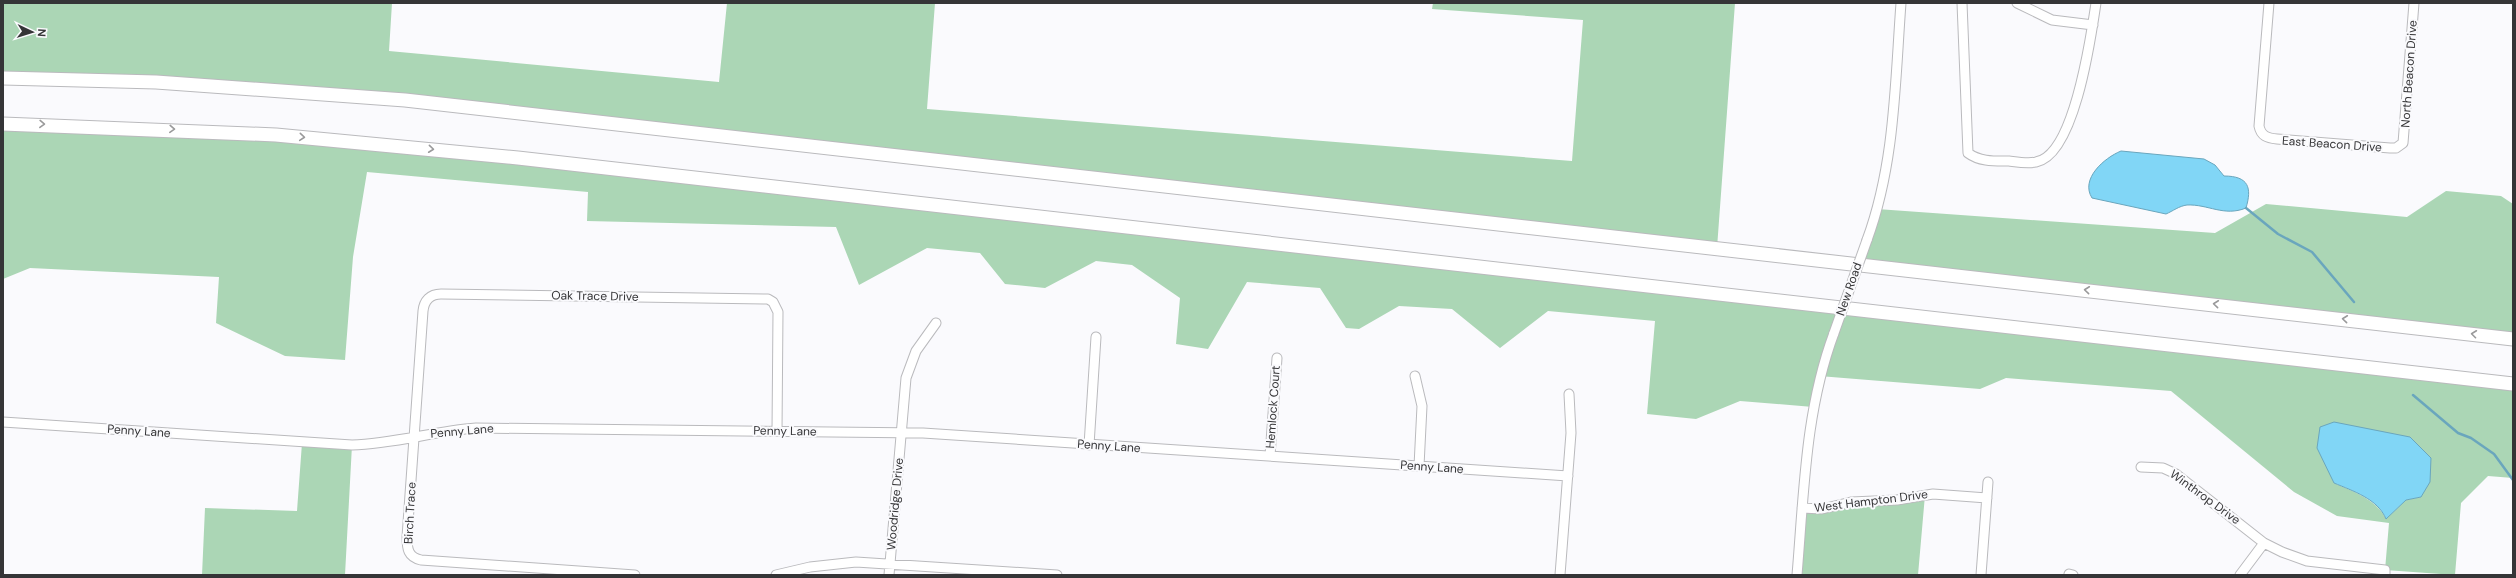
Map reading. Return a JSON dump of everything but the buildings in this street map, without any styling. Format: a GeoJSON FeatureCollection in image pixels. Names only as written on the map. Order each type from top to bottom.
{"type":"FeatureCollection","features":[{"type":"Feature","properties":{"kind":"highway"},"geometry":{"type":"LineString","coordinates":[[3,78],[164,82],[405,100],[2513,339]]}},
{"type":"Feature","properties":{"kind":"highway"},"geometry":{"type":"LineString","coordinates":[[3,124],[269,135],[441,150],[2513,384]]}},
{"type":"Feature","properties":{"kind":"street","name":"New Road"},"geometry":{"type":"LineString","coordinates":[[1797,575],[1811,413],[1819,376],[1867,240],[1881,194],[1888,161],[1901,3]]}},
{"type":"Feature","properties":{"kind":"street"},"geometry":{"type":"LineString","coordinates":[[1962,3],[1968,152],[1975,158],[1988,160],[2036,162],[2048,156],[2060,140],[2077,102],[2093,25],[2096,3]]}},
{"type":"Feature","properties":{"kind":"street"},"geometry":{"type":"LineString","coordinates":[[2017,3],[2052,20],[2093,25]]}},
{"type":"Feature","properties":{"kind":"street","name":"East Beacon Drive"},"geometry":{"type":"LineString","coordinates":[[2269,3],[2259,126],[2263,135],[2266,138],[2276,140],[2390,148],[2401,145]]}},
{"type":"Feature","properties":{"kind":"street","name":"North Beacon Drive"},"geometry":{"type":"LineString","coordinates":[[2401,145],[2406,122],[2414,3]]}},
{"type":"Feature","properties":{"kind":"street","name":"Oak Trace Drive"},"geometry":{"type":"LineString","coordinates":[[414,437],[424,306],[431,296],[440,294],[768,299],[773,302],[778,312],[776,431]]}},
{"type":"Feature","properties":{"kind":"street","name":"Woodridge Drive"},"geometry":{"type":"LineString","coordinates":[[889,575],[904,387],[908,368],[918,347],[936,323]]}},
{"type":"Feature","properties":{"kind":"street"},"geometry":{"type":"LineString","coordinates":[[1089,444],[1096,337]]}},
{"type":"Feature","properties":{"kind":"street","name":"Hemlock Court"},"geometry":{"type":"LineString","coordinates":[[1270,456],[1277,358]]}},
{"type":"Feature","properties":{"kind":"street"},"geometry":{"type":"LineString","coordinates":[[1415,376],[1422,406],[1419,466]]}},
{"type":"Feature","properties":{"kind":"street"},"geometry":{"type":"LineString","coordinates":[[1560,575],[1571,433],[1568,394]]}},
{"type":"Feature","properties":{"kind":"street","name":"Penny Lane"},"geometry":{"type":"LineString","coordinates":[[3,422],[352,446],[476,428],[900,432],[1568,476]]}},
{"type":"Feature","properties":{"kind":"street","name":"Birch Trace"},"geometry":{"type":"LineString","coordinates":[[414,437],[407,546],[415,559],[635,575]]}},
{"type":"Feature","properties":{"kind":"street","name":"Winthrop Drive"},"geometry":{"type":"LineString","coordinates":[[2141,467],[2163,468],[2176,474],[2224,508],[2264,543],[2307,561],[2385,570],[2385,575]]}},
{"type":"Feature","properties":{"kind":"street"},"geometry":{"type":"LineString","coordinates":[[1981,575],[1988,482]]}},
{"type":"Feature","properties":{"kind":"street","name":"West Hampton Drive"},"geometry":{"type":"LineString","coordinates":[[1802,508],[1822,509],[1851,502],[1897,500],[1933,494],[1987,498]]}},
{"type":"Feature","properties":{"kind":"street"},"geometry":{"type":"LineString","coordinates":[[2240,575],[2264,543]]}},
{"type":"Feature","properties":{"kind":"street"},"geometry":{"type":"LineString","coordinates":[[776,575],[834,563],[890,564],[1057,575]]}},
{"type":"Feature","properties":{"kind":"green space"},"geometry":{"type":"Polygon","coordinates":[[[3,3],[392,3],[389,51],[719,82],[727,3],[935,3],[927,109],[1572,161],[1583,20],[1432,9],[1433,3],[1735,3],[1717,248],[525,112],[3,78],[3,3]]]}},
{"type":"Feature","properties":{"kind":"green space"},"geometry":{"type":"Polygon","coordinates":[[[3,124],[276,135],[2513,384],[2513,478],[2488,476],[2461,503],[2455,575],[2385,570],[2389,523],[2337,516],[2294,492],[2171,391],[2006,378],[1980,389],[1819,376],[1813,407],[1740,401],[1696,419],[1647,414],[1655,321],[1548,311],[1500,348],[1452,309],[1399,306],[1359,329],[1346,328],[1320,288],[1247,282],[1208,349],[1176,344],[1180,298],[1132,265],[1096,261],[1045,288],[1005,284],[980,253],[927,248],[859,285],[836,227],[587,221],[588,192],[367,172],[353,257],[345,360],[285,356],[216,323],[219,277],[30,268],[3,279],[3,124]],[[2334,483],[2357,493],[2370,501],[2382,512],[2386,519],[2406,500],[2421,497],[2334,483]]]}},
{"type":"Feature","properties":{"kind":"green space"},"geometry":{"type":"Polygon","coordinates":[[[2446,191],[2501,196],[2513,204],[2513,339],[1858,264],[1877,209],[2215,233],[2266,204],[2407,217],[2446,191]]]}},
{"type":"Feature","properties":{"kind":"green space"},"geometry":{"type":"Polygon","coordinates":[[[302,443],[352,445],[345,575],[202,575],[205,508],[297,511],[302,443]]]}},
{"type":"Feature","properties":{"kind":"green space"},"geometry":{"type":"Polygon","coordinates":[[[1925,495],[1918,575],[1797,575],[1802,508],[1925,495]]]}},
{"type":"Feature","properties":{"kind":"water"},"geometry":{"type":"Polygon","coordinates":[[[2121,151],[2204,159],[2215,165],[2224,176],[2239,178],[2247,184],[2249,195],[2246,208],[2223,211],[2202,206],[2187,205],[2179,207],[2166,214],[2092,198],[2089,191],[2091,177],[2101,164],[2114,154],[2121,151]]]}},
{"type":"Feature","properties":{"kind":"water"},"geometry":{"type":"Polygon","coordinates":[[[2334,422],[2410,437],[2431,458],[2430,482],[2421,497],[2406,500],[2386,519],[2377,506],[2364,496],[2334,483],[2317,448],[2320,427],[2334,422]]]}},
{"type":"Feature","properties":{"kind":"waterway"},"geometry":{"type":"LineString","coordinates":[[2246,208],[2278,234],[2312,252],[2354,302]]}},
{"type":"Feature","properties":{"kind":"waterway"},"geometry":{"type":"LineString","coordinates":[[2413,395],[2458,433],[2471,438],[2494,454],[2513,480]]}}]}
